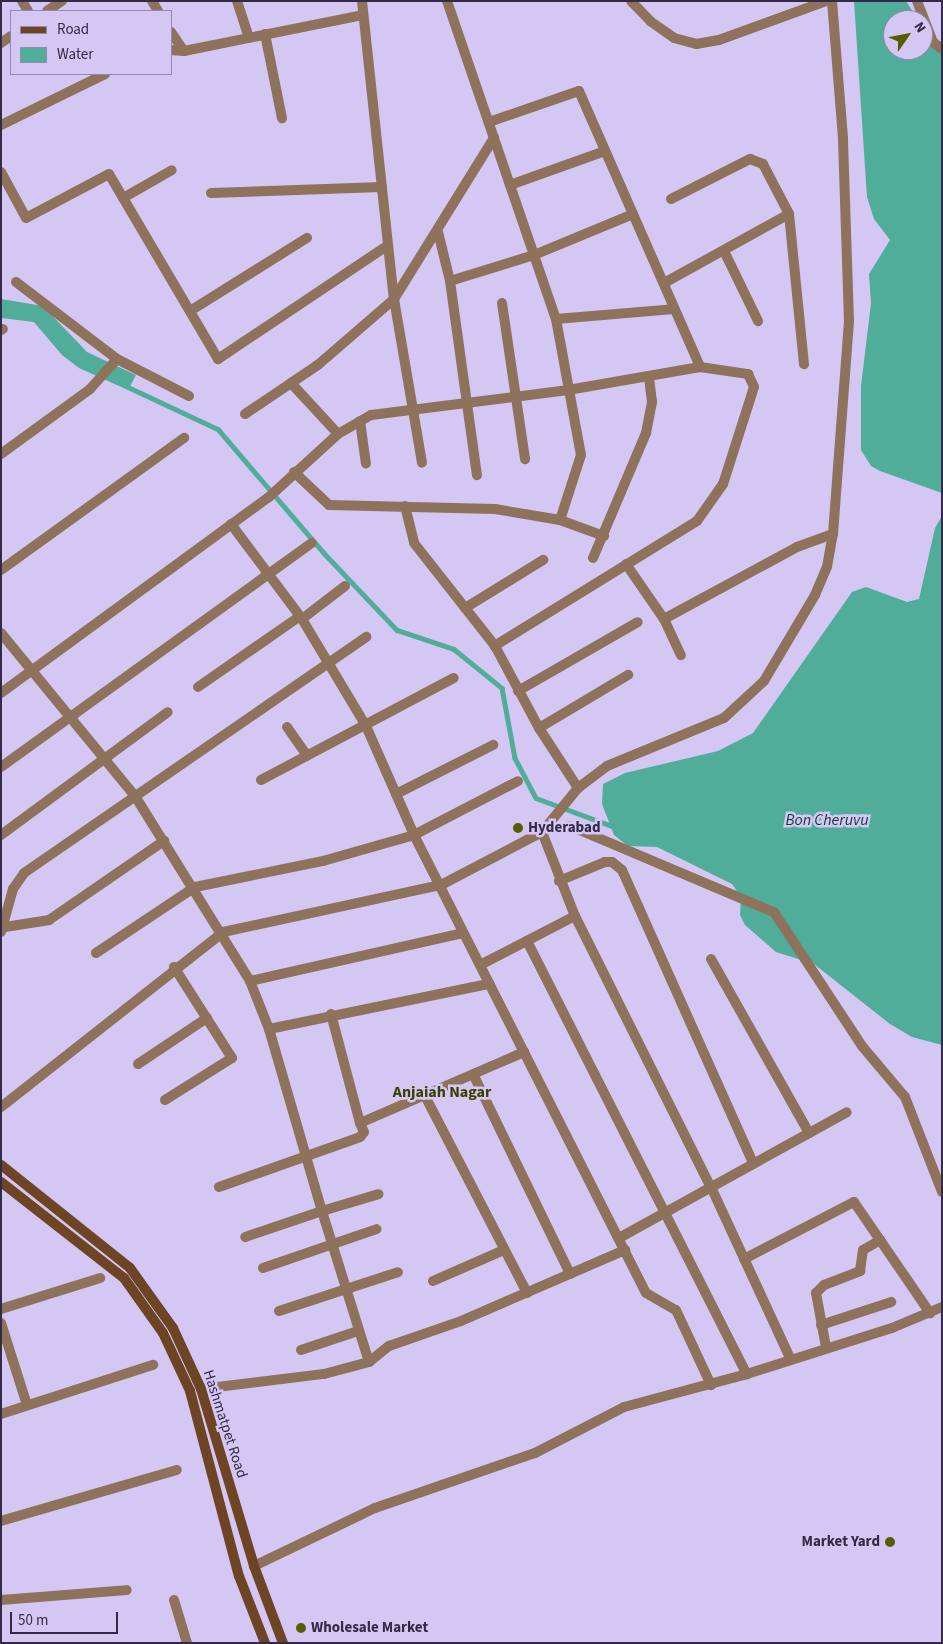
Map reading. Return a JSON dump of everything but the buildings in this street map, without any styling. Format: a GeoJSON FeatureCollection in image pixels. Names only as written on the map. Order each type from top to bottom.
{"type":"FeatureCollection","features":[{"type":"Feature","properties":{"kind":"main road","name":"Hashmatpet Road"},"geometry":{"type":"LineString","coordinates":[[1,1165],[130,1268],[173,1328],[201,1389],[254,1566],[283,1643]]}},
{"type":"Feature","properties":{"kind":"main road"},"geometry":{"type":"LineString","coordinates":[[1,1182],[124,1278],[163,1334],[190,1391],[238,1576],[265,1643]]}},
{"type":"Feature","properties":{"kind":"main road"},"geometry":{"type":"LineString","coordinates":[[163,1334],[173,1328]]}},
{"type":"Feature","properties":{"kind":"street"},"geometry":{"type":"LineString","coordinates":[[48,10],[62,1]]}},
{"type":"Feature","properties":{"kind":"street"},"geometry":{"type":"LineString","coordinates":[[237,1],[249,38]]}},
{"type":"Feature","properties":{"kind":"street"},"geometry":{"type":"LineString","coordinates":[[362,1],[387,246],[394,299],[422,463]]}},
{"type":"Feature","properties":{"kind":"street"},"geometry":{"type":"LineString","coordinates":[[447,1],[556,319],[581,455],[560,520]]}},
{"type":"Feature","properties":{"kind":"street"},"geometry":{"type":"LineString","coordinates":[[631,1],[650,21],[674,38],[696,44],[719,40],[826,1]]}},
{"type":"Feature","properties":{"kind":"street"},"geometry":{"type":"LineString","coordinates":[[1,1107],[174,967],[223,932],[442,885],[542,832],[550,819],[578,788],[622,759],[724,718],[764,680],[815,595],[827,567],[833,534],[848,321],[843,138],[832,1]]}},
{"type":"Feature","properties":{"kind":"street"},"geometry":{"type":"LineString","coordinates":[[917,1],[933,42],[942,49]]}},
{"type":"Feature","properties":{"kind":"street"},"geometry":{"type":"LineString","coordinates":[[172,50],[184,51],[362,15]]}},
{"type":"Feature","properties":{"kind":"street"},"geometry":{"type":"LineString","coordinates":[[172,33],[184,51]]}},
{"type":"Feature","properties":{"kind":"street"},"geometry":{"type":"LineString","coordinates":[[265,34],[282,118]]}},
{"type":"Feature","properties":{"kind":"street"},"geometry":{"type":"LineString","coordinates":[[1,125],[103,75]]}},
{"type":"Feature","properties":{"kind":"street"},"geometry":{"type":"LineString","coordinates":[[489,122],[579,91],[700,367]]}},
{"type":"Feature","properties":{"kind":"street"},"geometry":{"type":"LineString","coordinates":[[244,414],[319,364],[394,299],[438,232],[494,138]]}},
{"type":"Feature","properties":{"kind":"street"},"geometry":{"type":"LineString","coordinates":[[510,185],[605,151]]}},
{"type":"Feature","properties":{"kind":"street"},"geometry":{"type":"LineString","coordinates":[[671,199],[755,158],[763,164],[789,214],[804,364]]}},
{"type":"Feature","properties":{"kind":"street"},"geometry":{"type":"LineString","coordinates":[[123,198],[172,170]]}},
{"type":"Feature","properties":{"kind":"street"},"geometry":{"type":"LineString","coordinates":[[1,172],[26,218],[109,174],[218,359],[387,246]]}},
{"type":"Feature","properties":{"kind":"street"},"geometry":{"type":"LineString","coordinates":[[210,193],[382,187]]}},
{"type":"Feature","properties":{"kind":"street"},"geometry":{"type":"LineString","coordinates":[[450,281],[534,255],[633,214]]}},
{"type":"Feature","properties":{"kind":"street"},"geometry":{"type":"LineString","coordinates":[[664,283],[789,214]]}},
{"type":"Feature","properties":{"kind":"street"},"geometry":{"type":"LineString","coordinates":[[438,232],[450,281],[465,402],[477,475]]}},
{"type":"Feature","properties":{"kind":"street"},"geometry":{"type":"LineString","coordinates":[[190,310],[307,238]]}},
{"type":"Feature","properties":{"kind":"street"},"geometry":{"type":"LineString","coordinates":[[724,251],[758,321]]}},
{"type":"Feature","properties":{"kind":"street"},"geometry":{"type":"LineString","coordinates":[[16,282],[117,359],[189,396]]}},
{"type":"Feature","properties":{"kind":"street"},"geometry":{"type":"LineString","coordinates":[[502,303],[518,398],[525,459]]}},
{"type":"Feature","properties":{"kind":"street"},"geometry":{"type":"LineString","coordinates":[[556,319],[674,309]]}},
{"type":"Feature","properties":{"kind":"street"},"geometry":{"type":"LineString","coordinates":[[1,454],[90,389],[117,359]]}},
{"type":"Feature","properties":{"kind":"street"},"geometry":{"type":"LineString","coordinates":[[1,693],[36,671],[269,497],[294,472],[338,434],[360,421],[387,410],[518,398],[700,367],[748,374],[754,387],[723,484],[697,521],[495,646]]}},
{"type":"Feature","properties":{"kind":"street"},"geometry":{"type":"LineString","coordinates":[[593,558],[646,434],[652,402],[649,376]]}},
{"type":"Feature","properties":{"kind":"street"},"geometry":{"type":"LineString","coordinates":[[291,383],[338,434]]}},
{"type":"Feature","properties":{"kind":"street"},"geometry":{"type":"LineString","coordinates":[[360,421],[366,464]]}},
{"type":"Feature","properties":{"kind":"street"},"geometry":{"type":"LineString","coordinates":[[1,570],[184,438]]}},
{"type":"Feature","properties":{"kind":"street"},"geometry":{"type":"LineString","coordinates":[[294,472],[329,505],[495,508],[560,520],[604,536]]}},
{"type":"Feature","properties":{"kind":"street"},"geometry":{"type":"LineString","coordinates":[[405,506],[414,543],[495,646],[538,728],[578,788]]}},
{"type":"Feature","properties":{"kind":"street"},"geometry":{"type":"LineString","coordinates":[[231,524],[268,577],[301,618],[366,726],[414,835],[442,885],[489,984],[646,1293],[676,1310],[711,1385]]}},
{"type":"Feature","properties":{"kind":"street"},"geometry":{"type":"LineString","coordinates":[[664,619],[797,547],[833,534]]}},
{"type":"Feature","properties":{"kind":"street"},"geometry":{"type":"LineString","coordinates":[[1,767],[268,577],[312,543]]}},
{"type":"Feature","properties":{"kind":"street"},"geometry":{"type":"LineString","coordinates":[[465,608],[543,560]]}},
{"type":"Feature","properties":{"kind":"street"},"geometry":{"type":"LineString","coordinates":[[626,564],[664,619],[681,655]]}},
{"type":"Feature","properties":{"kind":"street"},"geometry":{"type":"LineString","coordinates":[[198,687],[345,586]]}},
{"type":"Feature","properties":{"kind":"street"},"geometry":{"type":"LineString","coordinates":[[518,691],[638,622]]}},
{"type":"Feature","properties":{"kind":"street"},"geometry":{"type":"LineString","coordinates":[[1,633],[36,671],[71,718],[135,796],[223,932],[250,981],[269,1030],[344,1290],[369,1362]]}},
{"type":"Feature","properties":{"kind":"street"},"geometry":{"type":"LineString","coordinates":[[164,841],[49,920],[3,930],[16,881],[328,661],[366,637]]}},
{"type":"Feature","properties":{"kind":"street"},"geometry":{"type":"LineString","coordinates":[[538,728],[628,675]]}},
{"type":"Feature","properties":{"kind":"street"},"geometry":{"type":"LineString","coordinates":[[261,780],[454,678]]}},
{"type":"Feature","properties":{"kind":"street"},"geometry":{"type":"LineString","coordinates":[[1,835],[168,712]]}},
{"type":"Feature","properties":{"kind":"street"},"geometry":{"type":"LineString","coordinates":[[287,727],[307,756]]}},
{"type":"Feature","properties":{"kind":"street"},"geometry":{"type":"LineString","coordinates":[[396,794],[493,745]]}},
{"type":"Feature","properties":{"kind":"street"},"geometry":{"type":"LineString","coordinates":[[96,953],[195,887],[322,861],[414,835],[518,781]]}},
{"type":"Feature","properties":{"kind":"street"},"geometry":{"type":"LineString","coordinates":[[570,826],[774,912],[862,1046],[905,1097],[942,1192]]}},
{"type":"Feature","properties":{"kind":"street"},"geometry":{"type":"LineString","coordinates":[[542,832],[559,881],[575,916],[711,1187],[790,1358]]}},
{"type":"Feature","properties":{"kind":"street"},"geometry":{"type":"LineString","coordinates":[[559,881],[605,862],[612,862],[622,870],[706,1065],[753,1163]]}},
{"type":"Feature","properties":{"kind":"street"},"geometry":{"type":"LineString","coordinates":[[480,964],[575,916]]}},
{"type":"Feature","properties":{"kind":"street"},"geometry":{"type":"LineString","coordinates":[[250,981],[464,933]]}},
{"type":"Feature","properties":{"kind":"street"},"geometry":{"type":"LineString","coordinates":[[527,941],[747,1374]]}},
{"type":"Feature","properties":{"kind":"street"},"geometry":{"type":"LineString","coordinates":[[711,959],[809,1133]]}},
{"type":"Feature","properties":{"kind":"street"},"geometry":{"type":"LineString","coordinates":[[165,1100],[232,1058],[174,967]]}},
{"type":"Feature","properties":{"kind":"street"},"geometry":{"type":"LineString","coordinates":[[269,1030],[331,1014],[489,984]]}},
{"type":"Feature","properties":{"kind":"street"},"geometry":{"type":"LineString","coordinates":[[219,1187],[304,1155],[360,1137],[364,1132],[331,1014]]}},
{"type":"Feature","properties":{"kind":"street"},"geometry":{"type":"LineString","coordinates":[[138,1064],[207,1018]]}},
{"type":"Feature","properties":{"kind":"street"},"geometry":{"type":"LineString","coordinates":[[360,1123],[474,1076],[524,1052]]}},
{"type":"Feature","properties":{"kind":"street"},"geometry":{"type":"LineString","coordinates":[[474,1076],[570,1274]]}},
{"type":"Feature","properties":{"kind":"street"},"geometry":{"type":"LineString","coordinates":[[424,1096],[527,1293]]}},
{"type":"Feature","properties":{"kind":"street"},"geometry":{"type":"LineString","coordinates":[[619,1238],[847,1112]]}},
{"type":"Feature","properties":{"kind":"street"},"geometry":{"type":"LineString","coordinates":[[245,1237],[380,1194]]}},
{"type":"Feature","properties":{"kind":"street"},"geometry":{"type":"LineString","coordinates":[[744,1259],[854,1202],[930,1313]]}},
{"type":"Feature","properties":{"kind":"street"},"geometry":{"type":"LineString","coordinates":[[263,1268],[378,1229]]}},
{"type":"Feature","properties":{"kind":"street"},"geometry":{"type":"LineString","coordinates":[[826,1347],[816,1293],[824,1285],[860,1271],[863,1250],[880,1240]]}},
{"type":"Feature","properties":{"kind":"street"},"geometry":{"type":"LineString","coordinates":[[433,1281],[504,1250]]}},
{"type":"Feature","properties":{"kind":"street"},"geometry":{"type":"LineString","coordinates":[[201,1389],[324,1374],[369,1362],[389,1346],[527,1293],[625,1250]]}},
{"type":"Feature","properties":{"kind":"street"},"geometry":{"type":"LineString","coordinates":[[279,1311],[398,1272]]}},
{"type":"Feature","properties":{"kind":"street"},"geometry":{"type":"LineString","coordinates":[[1,1309],[100,1278]]}},
{"type":"Feature","properties":{"kind":"street"},"geometry":{"type":"LineString","coordinates":[[821,1325],[891,1302]]}},
{"type":"Feature","properties":{"kind":"street"},"geometry":{"type":"LineString","coordinates":[[254,1566],[375,1508],[535,1453],[624,1407],[747,1374],[790,1358],[930,1313],[942,1307]]}},
{"type":"Feature","properties":{"kind":"street"},"geometry":{"type":"LineString","coordinates":[[1,1323],[27,1405]]}},
{"type":"Feature","properties":{"kind":"street"},"geometry":{"type":"LineString","coordinates":[[301,1350],[358,1331]]}},
{"type":"Feature","properties":{"kind":"street"},"geometry":{"type":"LineString","coordinates":[[1,1414],[153,1365]]}},
{"type":"Feature","properties":{"kind":"street"},"geometry":{"type":"LineString","coordinates":[[1,1521],[177,1470]]}},
{"type":"Feature","properties":{"kind":"street"},"geometry":{"type":"LineString","coordinates":[[1,1600],[127,1590]]}},
{"type":"Feature","properties":{"kind":"street"},"geometry":{"type":"LineString","coordinates":[[174,1600],[187,1643]]}},
{"type":"Feature","properties":{"kind":"water"},"geometry":{"type":"Polygon","coordinates":[[[854,1],[906,1],[912,10],[883,10],[883,60],[933,60],[933,40],[942,50],[942,493],[880,471],[871,466],[861,450],[861,386],[871,303],[869,274],[890,240],[874,219],[867,197],[854,1]]]}},
{"type":"Feature","properties":{"kind":"water"},"geometry":{"type":"Polygon","coordinates":[[[1,299],[43,306],[87,352],[136,375],[128,390],[79,368],[62,355],[34,322],[1,318],[1,299]]]}},
{"type":"Feature","properties":{"kind":"water","name":"Bon Cheruvu"},"geometry":{"type":"Polygon","coordinates":[[[942,516],[942,1045],[912,1037],[890,1024],[814,964],[776,952],[745,925],[740,915],[741,897],[732,884],[657,847],[628,846],[614,835],[602,804],[603,784],[625,773],[718,751],[753,733],[852,592],[866,587],[907,602],[919,599],[935,528],[942,516]]]}},
{"type":"Feature","properties":{"kind":"waterway"},"geometry":{"type":"LineString","coordinates":[[126,386],[218,429],[324,553],[397,630],[454,649],[502,688],[515,758],[536,798],[612,826]]}},
{"type":"Feature","properties":{"kind":"place","name":"Hyderabad"},"geometry":{"type":"Point","coordinates":[518,828]}},
{"type":"Feature","properties":{"kind":"place","name":"Market Yard"},"geometry":{"type":"Point","coordinates":[890,1542]}},
{"type":"Feature","properties":{"kind":"place","name":"Wholesale Market"},"geometry":{"type":"Point","coordinates":[301,1628]}},
{"type":"Feature","properties":{"kind":"district","name":"Anjaiah Nagar"},"geometry":{"type":"Point","coordinates":[442,1092]}}]}
